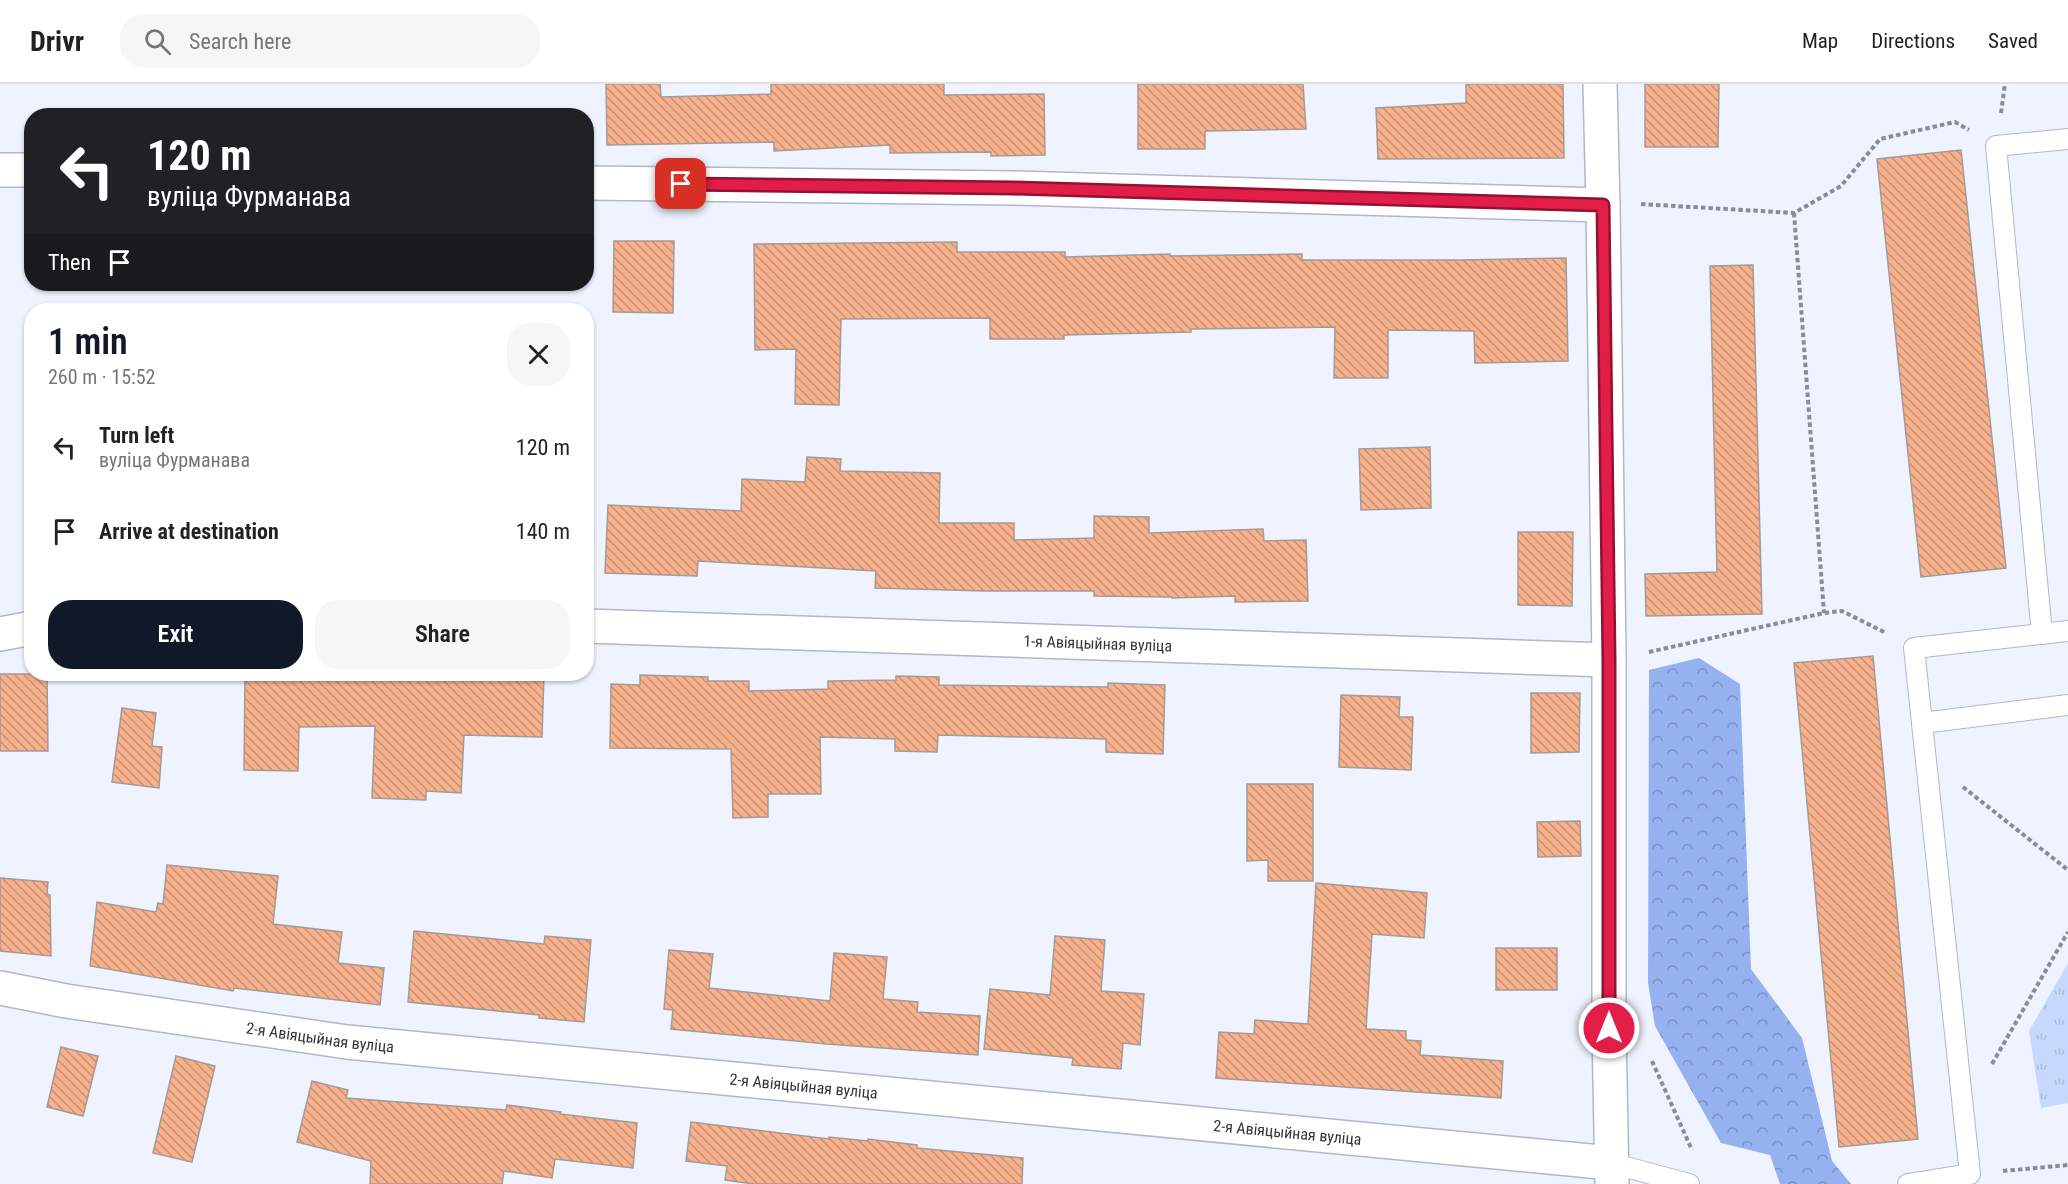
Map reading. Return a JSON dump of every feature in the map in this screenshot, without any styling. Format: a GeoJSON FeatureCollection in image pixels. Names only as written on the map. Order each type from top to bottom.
{"type":"FeatureCollection","features":[{"type":"Feature","properties":{"kind":"street"},"geometry":{"type":"LineString","coordinates":[[1600,84],[1609,660],[1611,1173]]}},
{"type":"Feature","properties":{"kind":"street"},"geometry":{"type":"LineString","coordinates":[[0,170],[24,170]]}},
{"type":"Feature","properties":{"kind":"street"},"geometry":{"type":"LineString","coordinates":[[594,183],[1013,188],[1603,205]]}},
{"type":"Feature","properties":{"kind":"street","name":"1-я Авіяцыйная вуліца"},"geometry":{"type":"LineString","coordinates":[[594,626],[1609,660]]}},
{"type":"Feature","properties":{"kind":"street"},"geometry":{"type":"LineString","coordinates":[[0,634],[24,630]]}},
{"type":"Feature","properties":{"kind":"street","name":"2-я Авіяцыйная вуліца"},"geometry":{"type":"LineString","coordinates":[[0,988],[66,1001],[347,1042],[1611,1173]]}},
{"type":"Feature","properties":{"kind":"lane"},"geometry":{"type":"LineString","coordinates":[[2042,634],[1996,146],[2068,139]]}},
{"type":"Feature","properties":{"kind":"lane"},"geometry":{"type":"LineString","coordinates":[[1908,1184],[1970,1174],[1914,648],[2068,631]]}},
{"type":"Feature","properties":{"kind":"lane"},"geometry":{"type":"LineString","coordinates":[[1922,723],[2068,705]]}},
{"type":"Feature","properties":{"kind":"lane"},"geometry":{"type":"LineString","coordinates":[[1611,1173],[1689,1184]]}},
{"type":"Feature","properties":{"kind":"path"},"geometry":{"type":"LineString","coordinates":[[1603,205],[1613,202],[1794,213],[1841,186],[1880,139],[1955,122],[1996,146]]}},
{"type":"Feature","properties":{"kind":"path"},"geometry":{"type":"LineString","coordinates":[[1794,213],[1824,613]]}},
{"type":"Feature","properties":{"kind":"path"},"geometry":{"type":"LineString","coordinates":[[1609,660],[1842,611],[1914,648]]}},
{"type":"Feature","properties":{"kind":"path"},"geometry":{"type":"LineString","coordinates":[[1926,757],[2068,870]]}},
{"type":"Feature","properties":{"kind":"path"},"geometry":{"type":"LineString","coordinates":[[1964,1114],[2068,932]]}},
{"type":"Feature","properties":{"kind":"path"},"geometry":{"type":"LineString","coordinates":[[1970,1174],[2068,1165]]}},
{"type":"Feature","properties":{"kind":"green space"},"geometry":{"type":"Polygon","coordinates":[[[1699,658],[1740,684],[1751,969],[1802,1038],[1832,1161],[1851,1184],[1780,1184],[1770,1155],[1721,1143],[1655,1026],[1648,983],[1649,670],[1699,658]]]}},
{"type":"Feature","properties":{"kind":"green space"},"geometry":{"type":"Polygon","coordinates":[[[2068,963],[2068,1103],[2041,1108],[2029,1031],[2068,963]]]}},
{"type":"Feature","properties":{"kind":"building"},"geometry":{"type":"Polygon","coordinates":[[[606,84],[660,84],[661,97],[771,94],[771,84],[944,84],[944,95],[1044,94],[1045,155],[991,156],[991,152],[890,153],[890,145],[774,151],[774,142],[607,145],[606,84]]]}},
{"type":"Feature","properties":{"kind":"building"},"geometry":{"type":"Polygon","coordinates":[[[1138,84],[1303,84],[1306,129],[1205,131],[1205,149],[1138,149],[1138,84]]]}},
{"type":"Feature","properties":{"kind":"building"},"geometry":{"type":"Polygon","coordinates":[[[1466,84],[1563,84],[1564,158],[1378,159],[1376,108],[1466,103],[1466,84]]]}},
{"type":"Feature","properties":{"kind":"building"},"geometry":{"type":"Polygon","coordinates":[[[1645,84],[1719,84],[1718,147],[1645,147],[1645,84]]]}},
{"type":"Feature","properties":{"kind":"building"},"geometry":{"type":"Polygon","coordinates":[[[1961,150],[2006,568],[1921,577],[1877,159],[1961,150]]]}},
{"type":"Feature","properties":{"kind":"building"},"geometry":{"type":"Polygon","coordinates":[[[614,241],[674,241],[673,313],[613,312],[614,241]]]}},
{"type":"Feature","properties":{"kind":"building"},"geometry":{"type":"Polygon","coordinates":[[[957,242],[957,252],[1065,252],[1065,257],[1302,254],[1302,260],[1566,258],[1568,361],[1475,363],[1474,331],[1388,330],[1388,378],[1334,378],[1335,327],[1191,329],[1191,332],[1064,335],[1064,339],[990,339],[990,318],[841,319],[839,405],[795,404],[796,349],[755,350],[754,244],[957,242]]]}},
{"type":"Feature","properties":{"kind":"building"},"geometry":{"type":"Polygon","coordinates":[[[1753,265],[1762,614],[1646,616],[1645,574],[1717,572],[1710,266],[1753,265]]]}},
{"type":"Feature","properties":{"kind":"building"},"geometry":{"type":"Polygon","coordinates":[[[1430,447],[1431,508],[1361,510],[1359,449],[1430,447]]]}},
{"type":"Feature","properties":{"kind":"building"},"geometry":{"type":"Polygon","coordinates":[[[807,457],[841,459],[840,471],[940,473],[939,523],[1014,523],[1014,540],[1094,538],[1094,516],[1149,517],[1149,533],[1263,529],[1264,541],[1306,540],[1308,601],[1235,602],[1235,596],[1172,598],[1094,596],[1094,591],[875,588],[876,571],[698,561],[697,576],[605,573],[608,505],[741,511],[742,479],[805,482],[807,457]]]}},
{"type":"Feature","properties":{"kind":"building"},"geometry":{"type":"Polygon","coordinates":[[[1518,532],[1573,532],[1572,606],[1518,605],[1518,532]]]}},
{"type":"Feature","properties":{"kind":"building"},"geometry":{"type":"Polygon","coordinates":[[[1873,656],[1918,1139],[1839,1147],[1794,663],[1873,656]]]}},
{"type":"Feature","properties":{"kind":"building"},"geometry":{"type":"Polygon","coordinates":[[[0,674],[24,674],[24,681],[47,681],[48,751],[0,751],[0,674]]]}},
{"type":"Feature","properties":{"kind":"building"},"geometry":{"type":"Polygon","coordinates":[[[640,675],[708,677],[708,681],[749,681],[749,691],[828,689],[828,681],[896,680],[896,676],[939,677],[939,685],[1108,687],[1108,683],[1165,685],[1163,754],[1106,752],[1106,739],[938,735],[937,752],[895,751],[895,739],[820,737],[821,794],[768,794],[768,817],[733,818],[731,749],[610,748],[611,684],[640,685],[640,675]]]}},
{"type":"Feature","properties":{"kind":"building"},"geometry":{"type":"Polygon","coordinates":[[[245,681],[544,681],[542,737],[464,735],[461,793],[426,791],[426,800],[372,798],[375,726],[299,727],[298,771],[244,770],[245,681]]]}},
{"type":"Feature","properties":{"kind":"building"},"geometry":{"type":"Polygon","coordinates":[[[1531,693],[1580,693],[1579,752],[1531,753],[1531,693]]]}},
{"type":"Feature","properties":{"kind":"building"},"geometry":{"type":"Polygon","coordinates":[[[1341,695],[1400,697],[1399,717],[1413,717],[1411,770],[1339,767],[1341,695]]]}},
{"type":"Feature","properties":{"kind":"building"},"geometry":{"type":"Polygon","coordinates":[[[122,708],[156,713],[152,746],[162,747],[159,788],[112,782],[122,708]]]}},
{"type":"Feature","properties":{"kind":"building"},"geometry":{"type":"Polygon","coordinates":[[[1247,784],[1313,784],[1313,881],[1268,881],[1268,860],[1247,861],[1247,784]]]}},
{"type":"Feature","properties":{"kind":"building"},"geometry":{"type":"Polygon","coordinates":[[[1580,821],[1581,856],[1538,857],[1537,822],[1580,821]]]}},
{"type":"Feature","properties":{"kind":"building"},"geometry":{"type":"Polygon","coordinates":[[[167,865],[278,876],[273,924],[342,932],[338,963],[384,968],[380,1005],[234,988],[233,991],[90,966],[97,902],[156,912],[158,903],[163,904],[167,865]]]}},
{"type":"Feature","properties":{"kind":"building"},"geometry":{"type":"Polygon","coordinates":[[[0,878],[48,882],[51,956],[0,951],[0,878]]]}},
{"type":"Feature","properties":{"kind":"building"},"geometry":{"type":"Polygon","coordinates":[[[1316,883],[1427,893],[1424,938],[1372,934],[1366,1029],[1406,1031],[1406,1040],[1421,1041],[1420,1055],[1503,1061],[1501,1098],[1216,1078],[1219,1032],[1254,1034],[1255,1020],[1308,1024],[1316,883]]]}},
{"type":"Feature","properties":{"kind":"building"},"geometry":{"type":"Polygon","coordinates":[[[414,931],[544,944],[545,936],[591,940],[584,1022],[539,1018],[539,1015],[408,1002],[414,931]]]}},
{"type":"Feature","properties":{"kind":"building"},"geometry":{"type":"Polygon","coordinates":[[[1055,936],[1105,940],[1101,991],[1144,994],[1140,1045],[1123,1043],[1121,1069],[1072,1065],[1073,1058],[984,1049],[990,989],[1050,995],[1055,936]]]}},
{"type":"Feature","properties":{"kind":"building"},"geometry":{"type":"Polygon","coordinates":[[[1496,948],[1557,948],[1557,990],[1496,990],[1496,948]]]}},
{"type":"Feature","properties":{"kind":"building"},"geometry":{"type":"Polygon","coordinates":[[[669,950],[713,954],[709,988],[830,1001],[834,953],[887,957],[883,999],[918,1002],[917,1012],[980,1016],[978,1055],[671,1029],[673,1010],[664,1009],[669,950]]]}},
{"type":"Feature","properties":{"kind":"building"},"geometry":{"type":"Polygon","coordinates":[[[61,1047],[98,1056],[83,1116],[47,1107],[61,1047]]]}},
{"type":"Feature","properties":{"kind":"building"},"geometry":{"type":"Polygon","coordinates":[[[176,1056],[215,1066],[192,1162],[153,1153],[176,1056]]]}},
{"type":"Feature","properties":{"kind":"building"},"geometry":{"type":"Polygon","coordinates":[[[312,1081],[348,1090],[346,1098],[506,1110],[507,1105],[637,1123],[633,1168],[555,1159],[552,1178],[504,1171],[502,1184],[370,1184],[371,1161],[297,1142],[312,1081]]]}},
{"type":"Feature","properties":{"kind":"building"},"geometry":{"type":"Polygon","coordinates":[[[691,1122],[829,1139],[829,1137],[868,1141],[868,1139],[917,1145],[917,1148],[1023,1158],[1022,1184],[754,1184],[725,1180],[727,1166],[686,1161],[691,1122]]]}},
{"type":"Feature","properties":{"kind":"route"},"geometry":{"type":"LineString","coordinates":[[681,184],[1013,188],[1603,205],[1609,660],[1609,1028]]}}]}
